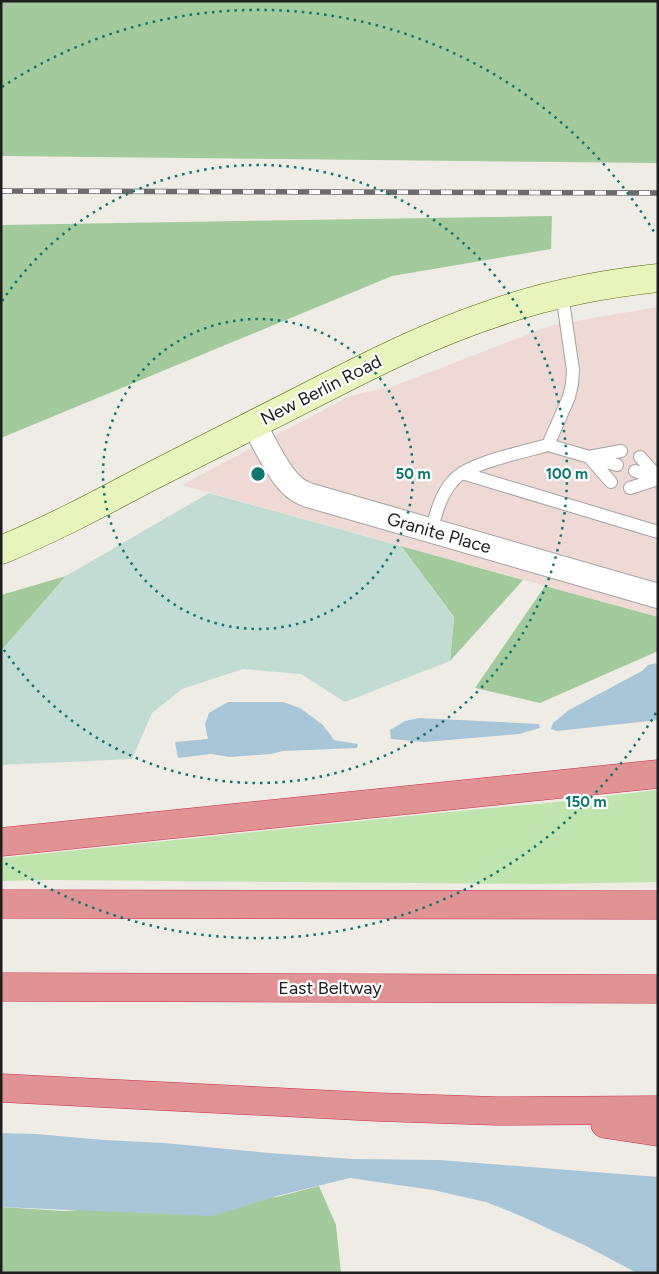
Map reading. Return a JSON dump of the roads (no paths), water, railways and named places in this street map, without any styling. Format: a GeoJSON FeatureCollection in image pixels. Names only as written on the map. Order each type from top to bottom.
{"type":"FeatureCollection","features":[{"type":"Feature","properties":{"kind":"highway"},"geometry":{"type":"LineString","coordinates":[[616,778],[658,770]]}},
{"type":"Feature","properties":{"kind":"highway"},"geometry":{"type":"LineString","coordinates":[[1,842],[658,774]]}},
{"type":"Feature","properties":{"kind":"highway"},"geometry":{"type":"LineString","coordinates":[[1,904],[658,905]]}},
{"type":"Feature","properties":{"kind":"highway","name":"East Beltway"},"geometry":{"type":"LineString","coordinates":[[1,987],[658,989]]}},
{"type":"Feature","properties":{"kind":"highway"},"geometry":{"type":"LineString","coordinates":[[1,1088],[377,1107],[497,1111],[658,1110]]}},
{"type":"Feature","properties":{"kind":"highway"},"geometry":{"type":"LineString","coordinates":[[497,1111],[658,1132]]}},
{"type":"Feature","properties":{"kind":"street","name":"New Berlin Road"},"geometry":{"type":"LineString","coordinates":[[1,550],[61,523],[376,362],[436,334],[494,313],[562,294],[658,278]]}},
{"type":"Feature","properties":{"kind":"street","name":"Granite Place"},"geometry":{"type":"LineString","coordinates":[[254,424],[281,472],[293,487],[300,491],[319,499],[658,596]]}},
{"type":"Feature","properties":{"kind":"lane"},"geometry":{"type":"LineString","coordinates":[[548,445],[569,398],[572,384],[573,370],[562,294]]}},
{"type":"Feature","properties":{"kind":"lane"},"geometry":{"type":"LineString","coordinates":[[431,531],[442,498],[453,480],[476,466],[548,445],[617,466]]}},
{"type":"Feature","properties":{"kind":"lane"},"geometry":{"type":"LineString","coordinates":[[589,458],[621,451]]}},
{"type":"Feature","properties":{"kind":"lane"},"geometry":{"type":"LineString","coordinates":[[640,457],[658,478]]}},
{"type":"Feature","properties":{"kind":"lane"},"geometry":{"type":"LineString","coordinates":[[589,458],[611,482]]}},
{"type":"Feature","properties":{"kind":"lane"},"geometry":{"type":"LineString","coordinates":[[635,471],[658,478]]}},
{"type":"Feature","properties":{"kind":"lane"},"geometry":{"type":"LineString","coordinates":[[462,473],[658,532]]}},
{"type":"Feature","properties":{"kind":"lane"},"geometry":{"type":"LineString","coordinates":[[630,488],[658,478]]}},
{"type":"Feature","properties":{"kind":"railway"},"geometry":{"type":"LineString","coordinates":[[1,191],[658,193]]}}]}
